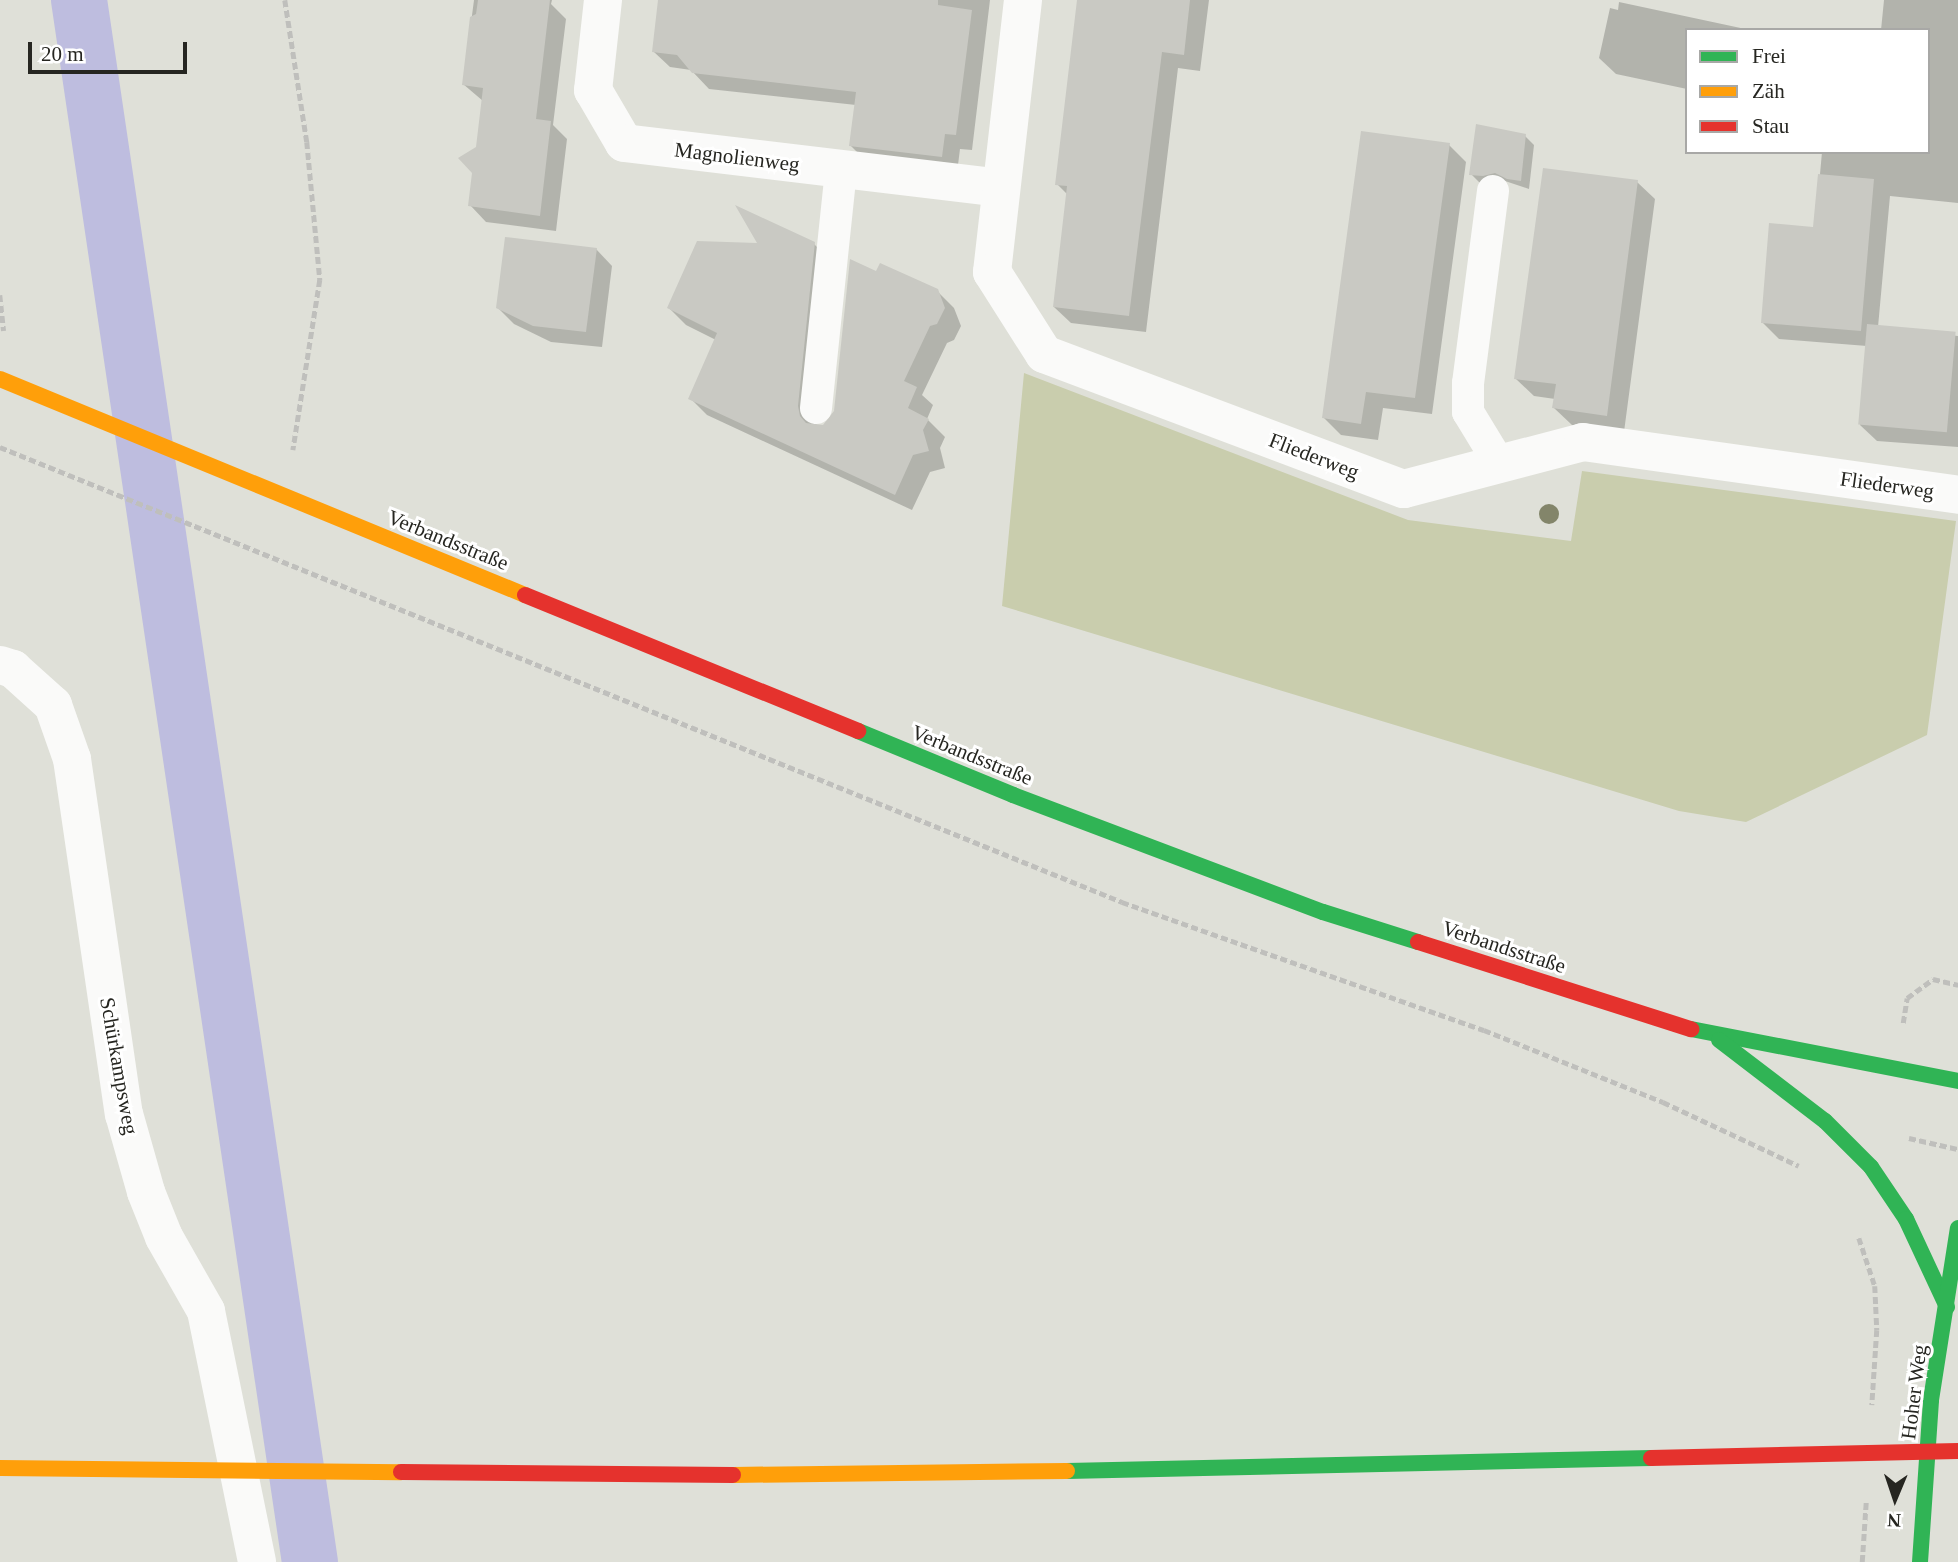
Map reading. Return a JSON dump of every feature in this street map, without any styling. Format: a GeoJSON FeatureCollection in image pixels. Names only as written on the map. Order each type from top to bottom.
{"type":"FeatureCollection","features":[{"type":"Feature","properties":{"kind":"main road","name":"Verbandsstraße"},"geometry":{"type":"LineString","coordinates":[[0,379],[1052,810],[1323,912],[1711,1035],[1958,1081]]}},
{"type":"Feature","properties":{"kind":"main road"},"geometry":{"type":"LineString","coordinates":[[1711,1035],[1825,1121],[1871,1167],[1906,1219],[1947,1307]]}},
{"type":"Feature","properties":{"kind":"main road","name":"Hoher Weg"},"geometry":{"type":"LineString","coordinates":[[1920,1562],[1931,1400],[1958,1227]]}},
{"type":"Feature","properties":{"kind":"main road"},"geometry":{"type":"LineString","coordinates":[[0,1468],[688,1475],[1073,1471],[1958,1451]]}},
{"type":"Feature","properties":{"kind":"street","name":"Magnolienweg"},"geometry":{"type":"LineString","coordinates":[[603,0],[593,90],[624,143],[1000,188]]}},
{"type":"Feature","properties":{"kind":"street","name":"Fliederweg"},"geometry":{"type":"LineString","coordinates":[[1023,0],[992,272],[1044,354],[1404,489],[1583,442],[1958,495]]}},
{"type":"Feature","properties":{"kind":"street","name":"Schürkampsweg"},"geometry":{"type":"LineString","coordinates":[[0,665],[13,669],[52,705],[72,759],[124,1114],[146,1192],[164,1237],[206,1311],[257,1562]]}},
{"type":"Feature","properties":{"kind":"lane"},"geometry":{"type":"LineString","coordinates":[[816,408],[841,171]]}},
{"type":"Feature","properties":{"kind":"lane"},"geometry":{"type":"LineString","coordinates":[[1493,191],[1468,393],[1468,412],[1499,463]]}},
{"type":"Feature","properties":{"kind":"path"},"geometry":{"type":"LineString","coordinates":[[285,0],[307,142],[320,280],[286,496]]}},
{"type":"Feature","properties":{"kind":"path"},"geometry":{"type":"LineString","coordinates":[[0,295],[5,331],[0,329]]}},
{"type":"Feature","properties":{"kind":"path"},"geometry":{"type":"LineString","coordinates":[[0,447],[1122,902],[1536,1051],[1663,1102],[1788,1159],[1829,1186],[1886,1132],[1958,1149]]}},
{"type":"Feature","properties":{"kind":"path"},"geometry":{"type":"LineString","coordinates":[[1856,1228],[1875,1286],[1877,1330],[1872,1415]]}},
{"type":"Feature","properties":{"kind":"path"},"geometry":{"type":"LineString","coordinates":[[1862,1562],[1866,1495]]}},
{"type":"Feature","properties":{"kind":"green space"},"geometry":{"type":"Polygon","coordinates":[[[1024,373],[1408,520],[1571,541],[1582,471],[1956,521],[1927,735],[1746,822],[1679,811],[1002,606],[1024,373]]]}},
{"type":"Feature","properties":{"kind":"building"},"geometry":{"type":"Polygon","coordinates":[[[478,0],[550,0],[536,119],[551,121],[540,216],[468,206],[472,173],[458,158],[476,147],[483,88],[462,85],[470,17],[476,14],[478,0]]]}},
{"type":"Feature","properties":{"kind":"building"},"geometry":{"type":"Polygon","coordinates":[[[658,0],[938,0],[938,5],[972,10],[956,135],[945,134],[942,157],[849,146],[856,92],[692,73],[677,55],[652,52],[658,0]]]}},
{"type":"Feature","properties":{"kind":"building"},"geometry":{"type":"Polygon","coordinates":[[[1077,0],[1190,0],[1184,55],[1162,52],[1129,316],[1053,307],[1067,186],[1055,185],[1077,0]]]}},
{"type":"Feature","properties":{"kind":"building"},"geometry":{"type":"Polygon","coordinates":[[[1476,124],[1526,134],[1521,181],[1507,179],[1495,173],[1469,175],[1476,124]]]}},
{"type":"Feature","properties":{"kind":"building"},"geometry":{"type":"Polygon","coordinates":[[[1361,131],[1450,143],[1415,398],[1366,392],[1361,424],[1322,418],[1361,131]]]}},
{"type":"Feature","properties":{"kind":"building"},"geometry":{"type":"Polygon","coordinates":[[[1543,168],[1638,180],[1607,416],[1552,408],[1556,384],[1514,379],[1543,168]]]}},
{"type":"Feature","properties":{"kind":"building"},"geometry":{"type":"Polygon","coordinates":[[[1818,174],[1874,179],[1861,331],[1761,323],[1769,223],[1813,227],[1818,174]]]}},
{"type":"Feature","properties":{"kind":"building"},"geometry":{"type":"Polygon","coordinates":[[[735,205],[815,242],[798,406],[800,416],[806,423],[823,425],[834,411],[850,259],[876,271],[880,263],[938,289],[945,308],[937,324],[930,326],[904,381],[917,387],[908,408],[929,419],[923,430],[929,451],[913,455],[895,495],[688,399],[717,333],[667,308],[697,241],[757,243],[735,205]]]}},
{"type":"Feature","properties":{"kind":"building"},"geometry":{"type":"Polygon","coordinates":[[[505,237],[597,248],[586,332],[533,326],[496,308],[505,237]]]}},
{"type":"Feature","properties":{"kind":"building"},"geometry":{"type":"Polygon","coordinates":[[[1867,324],[1956,332],[1947,432],[1858,425],[1867,324]]]}},
{"type":"Feature","properties":{"kind":"waterway"},"geometry":{"type":"LineString","coordinates":[[79,0],[310,1562]]}},
{"type":"Feature","properties":{"kind":"traffic: fast"},"geometry":{"type":"LineString","coordinates":[[858,731],[1013,795],[1323,912],[1418,942]]}},
{"type":"Feature","properties":{"kind":"traffic: fast"},"geometry":{"type":"LineString","coordinates":[[1691,1029],[1958,1081]]}},
{"type":"Feature","properties":{"kind":"traffic: fast"},"geometry":{"type":"LineString","coordinates":[[1719,1040],[1825,1121],[1871,1167],[1906,1219],[1947,1307]]}},
{"type":"Feature","properties":{"kind":"traffic: fast"},"geometry":{"type":"LineString","coordinates":[[1920,1562],[1931,1400],[1958,1228]]}},
{"type":"Feature","properties":{"kind":"traffic: fast"},"geometry":{"type":"LineString","coordinates":[[1067,1471],[1651,1458]]}},
{"type":"Feature","properties":{"kind":"traffic: slow"},"geometry":{"type":"LineString","coordinates":[[0,379],[525,595]]}},
{"type":"Feature","properties":{"kind":"traffic: slow"},"geometry":{"type":"LineString","coordinates":[[0,1468],[401,1472]]}},
{"type":"Feature","properties":{"kind":"traffic: slow"},"geometry":{"type":"LineString","coordinates":[[733,1475],[1067,1471]]}},
{"type":"Feature","properties":{"kind":"traffic: jam"},"geometry":{"type":"LineString","coordinates":[[525,595],[858,731]]}},
{"type":"Feature","properties":{"kind":"traffic: jam"},"geometry":{"type":"LineString","coordinates":[[1418,942],[1691,1029]]}},
{"type":"Feature","properties":{"kind":"traffic: jam"},"geometry":{"type":"LineString","coordinates":[[1651,1458],[1958,1451]]}},
{"type":"Feature","properties":{"kind":"traffic: jam"},"geometry":{"type":"LineString","coordinates":[[401,1472],[733,1475]]}}]}
